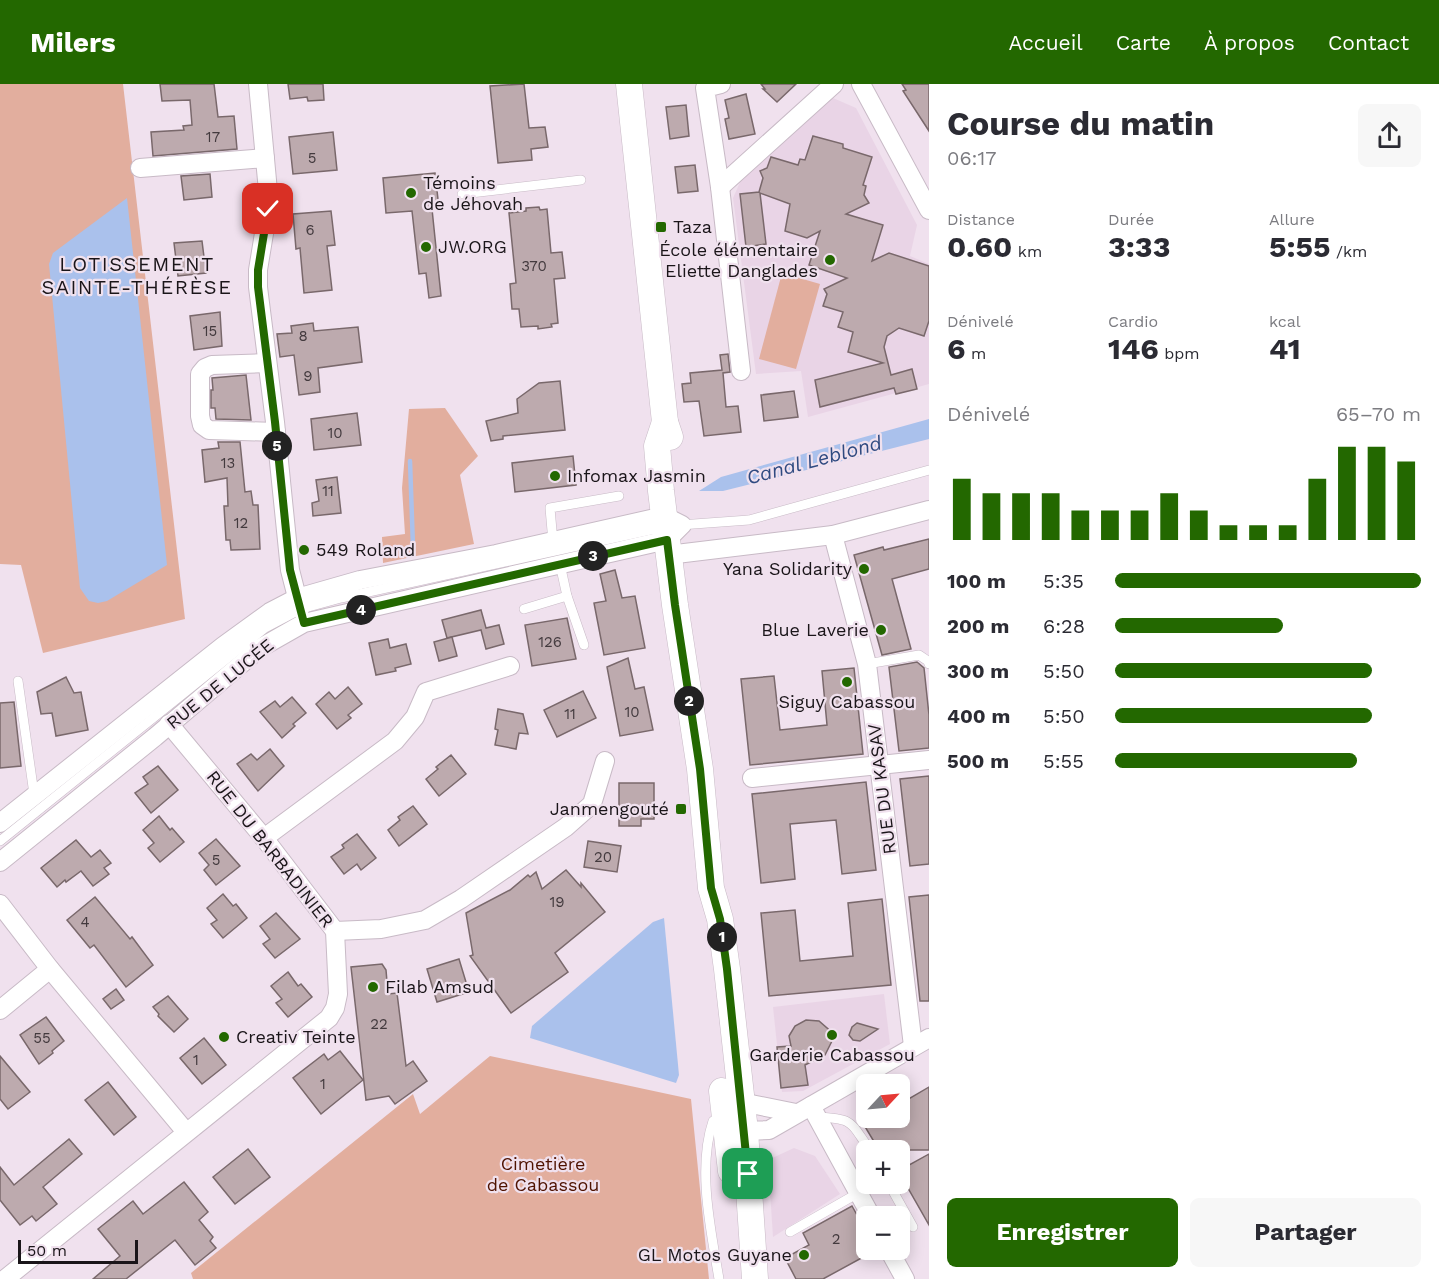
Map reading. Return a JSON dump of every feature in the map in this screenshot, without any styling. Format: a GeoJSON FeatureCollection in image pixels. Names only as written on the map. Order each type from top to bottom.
{"type":"FeatureCollection","features":[{"type":"Feature","properties":{"kind":"main road"},"geometry":{"type":"LineString","coordinates":[[629,84],[665,422],[675,455],[672,536],[700,769],[711,888],[707,916],[710,973],[737,1117],[755,1279]]}},
{"type":"Feature","properties":{"kind":"main road"},"geometry":{"type":"LineString","coordinates":[[737,1117],[731,1176],[749,1279]]}},
{"type":"Feature","properties":{"kind":"street"},"geometry":{"type":"LineString","coordinates":[[258,84],[268,191],[268,209],[258,270],[258,287],[290,570],[300,610]]}},
{"type":"Feature","properties":{"kind":"street"},"geometry":{"type":"LineString","coordinates":[[721,84],[705,88],[720,187],[741,371]]}},
{"type":"Feature","properties":{"kind":"street"},"geometry":{"type":"LineString","coordinates":[[720,187],[834,84]]}},
{"type":"Feature","properties":{"kind":"street"},"geometry":{"type":"LineString","coordinates":[[861,84],[927,200]]}},
{"type":"Feature","properties":{"kind":"street"},"geometry":{"type":"LineString","coordinates":[[140,168],[265,158]]}},
{"type":"Feature","properties":{"kind":"street"},"geometry":{"type":"LineString","coordinates":[[267,363],[213,365],[205,368],[200,374],[200,416],[202,425],[208,430],[276,432]]}},
{"type":"Feature","properties":{"kind":"street"},"geometry":{"type":"LineString","coordinates":[[0,823],[223,646],[270,612],[300,610],[360,580],[553,542],[672,536],[833,535],[929,510]]}},
{"type":"Feature","properties":{"kind":"street","name":"RUE DU KASAV"},"geometry":{"type":"LineString","coordinates":[[833,535],[867,664],[879,765],[921,1042]]}},
{"type":"Feature","properties":{"kind":"street","name":"RUE DE LUCÉE"},"geometry":{"type":"LineString","coordinates":[[0,862],[261,648],[300,610],[560,564],[672,536]]}},
{"type":"Feature","properties":{"kind":"street"},"geometry":{"type":"LineString","coordinates":[[264,838],[395,741],[415,717],[426,692],[510,666]]}},
{"type":"Feature","properties":{"kind":"street","name":"RUE DU BARBADINIER"},"geometry":{"type":"LineString","coordinates":[[5,1279],[329,1017],[335,1008],[338,994],[335,931],[264,838],[169,723]]}},
{"type":"Feature","properties":{"kind":"street"},"geometry":{"type":"LineString","coordinates":[[752,778],[929,760]]}},
{"type":"Feature","properties":{"kind":"street"},"geometry":{"type":"LineString","coordinates":[[335,931],[381,929],[425,920],[461,899],[566,827],[592,804],[605,761]]}},
{"type":"Feature","properties":{"kind":"street"},"geometry":{"type":"LineString","coordinates":[[0,904],[50,969],[186,1132]]}},
{"type":"Feature","properties":{"kind":"street"},"geometry":{"type":"LineString","coordinates":[[0,1010],[50,969]]}},
{"type":"Feature","properties":{"kind":"street"},"geometry":{"type":"LineString","coordinates":[[808,1112],[751,1104],[737,1117],[769,1130],[808,1112],[921,1042]]}},
{"type":"Feature","properties":{"kind":"street"},"geometry":{"type":"LineString","coordinates":[[808,1112],[856,1190]]}},
{"type":"Feature","properties":{"kind":"street"},"geometry":{"type":"LineString","coordinates":[[895,1260],[905,1279]]}},
{"type":"Feature","properties":{"kind":"lane"},"geometry":{"type":"LineString","coordinates":[[462,194],[581,180]]}},
{"type":"Feature","properties":{"kind":"lane"},"geometry":{"type":"LineString","coordinates":[[0,841],[265,628],[300,610],[341,597],[749,520],[929,470]]}},
{"type":"Feature","properties":{"kind":"lane"},"geometry":{"type":"LineString","coordinates":[[553,542],[550,508],[619,496]]}},
{"type":"Feature","properties":{"kind":"lane"},"geometry":{"type":"LineString","coordinates":[[560,564],[567,596],[584,645]]}},
{"type":"Feature","properties":{"kind":"lane"},"geometry":{"type":"LineString","coordinates":[[524,609],[567,596]]}},
{"type":"Feature","properties":{"kind":"lane"},"geometry":{"type":"LineString","coordinates":[[867,664],[919,655],[929,664]]}},
{"type":"Feature","properties":{"kind":"lane"},"geometry":{"type":"LineString","coordinates":[[18,681],[34,794]]}},
{"type":"Feature","properties":{"kind":"lane"},"geometry":{"type":"LineString","coordinates":[[808,1112],[850,1122],[863,1140]]}},
{"type":"Feature","properties":{"kind":"lane"},"geometry":{"type":"LineString","coordinates":[[719,1279],[705,1176],[713,1121],[737,1117]]}},
{"type":"Feature","properties":{"kind":"lane"},"geometry":{"type":"LineString","coordinates":[[790,1232],[856,1194]]}},
{"type":"Feature","properties":{"kind":"lane"},"geometry":{"type":"LineString","coordinates":[[895,1194],[913,1227]]}},
{"type":"Feature","properties":{"kind":"shaded area","name":"École élémentaire Eliette Danglades"},"geometry":{"type":"Polygon","coordinates":[[[833,98],[856,108],[917,225],[910,256],[929,264],[929,384],[808,417],[801,371],[756,374],[733,198],[741,180],[833,98]]]}},
{"type":"Feature","properties":{"kind":"shaded area","name":"Garderie Cabassou"},"geometry":{"type":"Polygon","coordinates":[[[884,994],[890,1044],[803,1091],[782,1092],[773,1007],[884,994]]]}},
{"type":"Feature","properties":{"kind":"shaded area"},"geometry":{"type":"Polygon","coordinates":[[[794,1148],[815,1156],[840,1194],[773,1237],[768,1160],[794,1148]]]}},
{"type":"Feature","properties":{"kind":"green space"},"geometry":{"type":"Polygon","coordinates":[[[0,84],[123,84],[185,619],[43,653],[21,565],[0,564],[0,84]]]}},
{"type":"Feature","properties":{"kind":"green space"},"geometry":{"type":"Polygon","coordinates":[[[782,273],[820,284],[796,369],[759,359],[782,273]]]}},
{"type":"Feature","properties":{"kind":"green space"},"geometry":{"type":"Polygon","coordinates":[[[445,408],[478,456],[460,475],[474,544],[383,563],[382,537],[405,534],[402,488],[409,409],[445,408]]]}},
{"type":"Feature","properties":{"kind":"green space","name":"Cimetière de Cabassou"},"geometry":{"type":"Polygon","coordinates":[[[490,1056],[691,1099],[709,1279],[193,1279],[191,1273],[413,1094],[420,1114],[490,1056]]]}},
{"type":"Feature","properties":{"kind":"water"},"geometry":{"type":"Polygon","coordinates":[[[127,198],[167,565],[107,601],[98,603],[89,601],[80,588],[49,264],[53,253],[127,198]]]}},
{"type":"Feature","properties":{"kind":"water","name":"Canal Leblond"},"geometry":{"type":"Polygon","coordinates":[[[929,419],[929,439],[723,491],[699,491],[721,477],[929,419]]]}},
{"type":"Feature","properties":{"kind":"water"},"geometry":{"type":"Polygon","coordinates":[[[664,918],[679,1075],[676,1083],[530,1038],[532,1026],[653,922],[664,918]]]}},
{"type":"Feature","properties":{"kind":"building"},"geometry":{"type":"Polygon","coordinates":[[[160,84],[214,84],[218,117],[234,116],[237,149],[153,156],[151,132],[184,130],[183,126],[192,125],[190,100],[162,101],[160,84]]]}},
{"type":"Feature","properties":{"kind":"building"},"geometry":{"type":"Polygon","coordinates":[[[288,84],[323,84],[324,100],[308,101],[307,97],[290,99],[288,84]]]}},
{"type":"Feature","properties":{"kind":"building"},"geometry":{"type":"Polygon","coordinates":[[[524,84],[529,128],[545,127],[548,147],[531,149],[532,160],[498,163],[490,86],[524,84]]]}},
{"type":"Feature","properties":{"kind":"building"},"geometry":{"type":"Polygon","coordinates":[[[761,84],[796,84],[777,102],[763,89],[765,89],[761,84]]]}},
{"type":"Feature","properties":{"kind":"building"},"geometry":{"type":"Polygon","coordinates":[[[902,84],[929,84],[929,131],[903,91],[906,90],[902,84]]]}},
{"type":"Feature","properties":{"kind":"building"},"geometry":{"type":"Polygon","coordinates":[[[746,94],[755,134],[729,139],[725,119],[729,118],[725,100],[746,94]]]}},
{"type":"Feature","properties":{"kind":"building"},"geometry":{"type":"Polygon","coordinates":[[[686,105],[689,136],[670,139],[666,107],[686,105]]]}},
{"type":"Feature","properties":{"kind":"building"},"geometry":{"type":"Polygon","coordinates":[[[333,132],[337,170],[293,174],[289,137],[333,132]]]}},
{"type":"Feature","properties":{"kind":"building"},"geometry":{"type":"Polygon","coordinates":[[[813,136],[843,144],[843,148],[872,157],[863,185],[866,186],[864,195],[869,203],[846,214],[883,225],[872,261],[889,253],[929,266],[929,321],[924,336],[899,328],[887,336],[884,347],[891,375],[912,369],[917,389],[896,394],[894,388],[820,407],[815,380],[883,363],[848,352],[853,332],[838,327],[843,312],[823,306],[827,294],[824,289],[847,278],[809,265],[820,231],[807,238],[785,231],[790,204],[760,193],[766,244],[746,247],[740,194],[759,192],[763,178],[760,171],[767,168],[771,157],[798,165],[800,159],[805,160],[813,136]]]}},
{"type":"Feature","properties":{"kind":"building"},"geometry":{"type":"Polygon","coordinates":[[[695,165],[698,191],[678,193],[675,167],[695,165]]]}},
{"type":"Feature","properties":{"kind":"building"},"geometry":{"type":"Polygon","coordinates":[[[435,173],[439,208],[432,209],[441,296],[429,298],[426,273],[419,274],[412,211],[386,213],[383,178],[435,173]]]}},
{"type":"Feature","properties":{"kind":"building"},"geometry":{"type":"Polygon","coordinates":[[[210,174],[212,197],[184,200],[181,176],[210,174]]]}},
{"type":"Feature","properties":{"kind":"building"},"geometry":{"type":"Polygon","coordinates":[[[539,207],[540,210],[547,209],[551,253],[562,252],[565,278],[554,279],[558,323],[551,324],[552,327],[538,329],[538,326],[521,327],[519,309],[512,309],[510,284],[516,283],[509,213],[539,207]]]}},
{"type":"Feature","properties":{"kind":"building"},"geometry":{"type":"Polygon","coordinates":[[[331,211],[335,245],[327,246],[332,290],[304,293],[300,248],[296,249],[293,214],[331,211]]]}},
{"type":"Feature","properties":{"kind":"building"},"geometry":{"type":"Polygon","coordinates":[[[202,241],[206,273],[178,276],[174,243],[202,241]]]}},
{"type":"Feature","properties":{"kind":"building"},"geometry":{"type":"Polygon","coordinates":[[[220,312],[222,346],[194,350],[190,316],[220,312]]]}},
{"type":"Feature","properties":{"kind":"building"},"geometry":{"type":"Polygon","coordinates":[[[313,323],[314,331],[358,327],[362,362],[318,368],[320,392],[299,395],[294,355],[280,357],[277,334],[292,333],[291,326],[313,323]]]}},
{"type":"Feature","properties":{"kind":"building"},"geometry":{"type":"Polygon","coordinates":[[[728,354],[730,372],[723,373],[726,407],[738,406],[741,432],[704,436],[699,401],[684,402],[682,384],[691,383],[690,373],[722,370],[720,355],[728,354]]]}},
{"type":"Feature","properties":{"kind":"building"},"geometry":{"type":"Polygon","coordinates":[[[246,375],[251,420],[216,419],[215,408],[211,408],[212,378],[246,375]]]}},
{"type":"Feature","properties":{"kind":"building"},"geometry":{"type":"Polygon","coordinates":[[[560,381],[565,430],[503,436],[503,439],[491,441],[486,421],[518,413],[517,399],[539,383],[560,381]]]}},
{"type":"Feature","properties":{"kind":"building"},"geometry":{"type":"Polygon","coordinates":[[[794,391],[798,417],[764,421],[761,395],[794,391]]]}},
{"type":"Feature","properties":{"kind":"building"},"geometry":{"type":"Polygon","coordinates":[[[357,413],[361,445],[314,450],[311,419],[357,413]]]}},
{"type":"Feature","properties":{"kind":"building"},"geometry":{"type":"Polygon","coordinates":[[[218,442],[240,442],[245,492],[251,491],[253,505],[258,505],[260,549],[231,550],[230,540],[226,540],[224,506],[228,506],[227,478],[205,482],[202,450],[219,448],[218,442]]]}},
{"type":"Feature","properties":{"kind":"building"},"geometry":{"type":"Polygon","coordinates":[[[573,456],[576,485],[515,492],[512,463],[573,456]]]}},
{"type":"Feature","properties":{"kind":"building"},"geometry":{"type":"Polygon","coordinates":[[[337,477],[341,513],[313,516],[312,503],[319,501],[316,480],[337,477]]]}},
{"type":"Feature","properties":{"kind":"building"},"geometry":{"type":"Polygon","coordinates":[[[929,539],[929,569],[892,579],[911,649],[882,655],[854,555],[929,539]]]}},
{"type":"Feature","properties":{"kind":"building"},"geometry":{"type":"Polygon","coordinates":[[[615,570],[622,598],[635,596],[645,648],[604,655],[594,603],[606,601],[600,574],[615,570]]]}},
{"type":"Feature","properties":{"kind":"building"},"geometry":{"type":"Polygon","coordinates":[[[481,610],[486,628],[499,625],[504,644],[486,649],[481,630],[447,638],[442,620],[481,610]]]}},
{"type":"Feature","properties":{"kind":"building"},"geometry":{"type":"Polygon","coordinates":[[[567,618],[576,659],[532,666],[525,625],[567,618]]]}},
{"type":"Feature","properties":{"kind":"building"},"geometry":{"type":"Polygon","coordinates":[[[452,637],[457,656],[439,661],[434,642],[452,637]]]}},
{"type":"Feature","properties":{"kind":"building"},"geometry":{"type":"Polygon","coordinates":[[[388,639],[390,648],[406,644],[411,664],[395,668],[396,671],[376,675],[369,643],[388,639]]]}},
{"type":"Feature","properties":{"kind":"building"},"geometry":{"type":"Polygon","coordinates":[[[628,658],[635,689],[644,687],[653,730],[620,736],[607,667],[628,658]]]}},
{"type":"Feature","properties":{"kind":"building"},"geometry":{"type":"Polygon","coordinates":[[[917,662],[924,668],[929,715],[929,748],[899,751],[889,667],[917,662]]]}},
{"type":"Feature","properties":{"kind":"building"},"geometry":{"type":"Polygon","coordinates":[[[854,668],[863,754],[750,765],[741,679],[774,676],[780,730],[827,725],[822,671],[854,668]]]}},
{"type":"Feature","properties":{"kind":"building"},"geometry":{"type":"Polygon","coordinates":[[[66,677],[74,693],[81,692],[88,730],[56,736],[52,713],[41,714],[37,692],[66,677]]]}},
{"type":"Feature","properties":{"kind":"building"},"geometry":{"type":"Polygon","coordinates":[[[348,687],[362,704],[348,715],[351,718],[337,729],[316,704],[329,692],[335,699],[348,687]]]}},
{"type":"Feature","properties":{"kind":"building"},"geometry":{"type":"Polygon","coordinates":[[[583,691],[596,718],[557,737],[544,710],[583,691]]]}},
{"type":"Feature","properties":{"kind":"building"},"geometry":{"type":"Polygon","coordinates":[[[292,697],[306,713],[282,738],[260,712],[275,701],[280,707],[292,697]]]}},
{"type":"Feature","properties":{"kind":"building"},"geometry":{"type":"Polygon","coordinates":[[[14,702],[21,766],[0,768],[0,703],[14,702]]]}},
{"type":"Feature","properties":{"kind":"building"},"geometry":{"type":"Polygon","coordinates":[[[498,709],[523,714],[528,734],[519,733],[516,749],[495,745],[498,709]]]}},
{"type":"Feature","properties":{"kind":"building"},"geometry":{"type":"Polygon","coordinates":[[[270,749],[284,766],[258,791],[237,764],[251,754],[257,760],[270,749]]]}},
{"type":"Feature","properties":{"kind":"building"},"geometry":{"type":"Polygon","coordinates":[[[451,755],[466,774],[439,796],[426,779],[451,755]]]}},
{"type":"Feature","properties":{"kind":"building"},"geometry":{"type":"Polygon","coordinates":[[[158,766],[178,790],[151,813],[135,793],[148,784],[143,777],[158,766]]]}},
{"type":"Feature","properties":{"kind":"building"},"geometry":{"type":"Polygon","coordinates":[[[929,776],[929,864],[910,866],[900,779],[929,776]]]}},
{"type":"Feature","properties":{"kind":"building"},"geometry":{"type":"Polygon","coordinates":[[[866,782],[876,870],[842,874],[836,820],[790,824],[795,879],[761,883],[752,794],[866,782]]]}},
{"type":"Feature","properties":{"kind":"building"},"geometry":{"type":"Polygon","coordinates":[[[619,783],[654,783],[654,819],[641,819],[641,826],[619,826],[619,783]]]}},
{"type":"Feature","properties":{"kind":"building"},"geometry":{"type":"Polygon","coordinates":[[[413,806],[427,824],[399,846],[388,830],[400,820],[398,817],[413,806]]]}},
{"type":"Feature","properties":{"kind":"building"},"geometry":{"type":"Polygon","coordinates":[[[159,816],[184,842],[160,862],[148,848],[154,843],[143,830],[159,816]]]}},
{"type":"Feature","properties":{"kind":"building"},"geometry":{"type":"Polygon","coordinates":[[[357,834],[376,858],[361,870],[357,864],[344,874],[331,857],[344,848],[342,845],[357,834]]]}},
{"type":"Feature","properties":{"kind":"building"},"geometry":{"type":"Polygon","coordinates":[[[216,839],[240,866],[216,885],[204,870],[209,865],[199,853],[216,839]]]}},
{"type":"Feature","properties":{"kind":"building"},"geometry":{"type":"Polygon","coordinates":[[[76,840],[91,857],[100,850],[111,863],[104,868],[109,874],[93,886],[81,871],[57,887],[41,868],[76,840]]]}},
{"type":"Feature","properties":{"kind":"building"},"geometry":{"type":"Polygon","coordinates":[[[588,841],[621,846],[617,872],[584,867],[588,841]]]}},
{"type":"Feature","properties":{"kind":"building"},"geometry":{"type":"Polygon","coordinates":[[[566,870],[581,887],[581,883],[605,912],[555,953],[568,972],[511,1013],[470,956],[473,955],[466,913],[510,890],[528,875],[530,877],[536,872],[542,889],[566,870]]]}},
{"type":"Feature","properties":{"kind":"building"},"geometry":{"type":"Polygon","coordinates":[[[223,894],[233,906],[236,904],[247,918],[223,938],[211,924],[217,920],[207,908],[223,894]]]}},
{"type":"Feature","properties":{"kind":"building"},"geometry":{"type":"Polygon","coordinates":[[[929,895],[929,1001],[920,1001],[909,897],[929,895]]]}},
{"type":"Feature","properties":{"kind":"building"},"geometry":{"type":"Polygon","coordinates":[[[95,897],[130,939],[132,937],[153,965],[126,987],[94,945],[90,948],[67,920],[95,897]]]}},
{"type":"Feature","properties":{"kind":"building"},"geometry":{"type":"Polygon","coordinates":[[[882,899],[891,985],[769,996],[761,913],[795,910],[800,961],[853,956],[848,903],[882,899]]]}},
{"type":"Feature","properties":{"kind":"building"},"geometry":{"type":"Polygon","coordinates":[[[276,913],[300,939],[275,958],[263,944],[270,939],[260,926],[276,913]]]}},
{"type":"Feature","properties":{"kind":"building"},"geometry":{"type":"Polygon","coordinates":[[[459,959],[469,992],[437,1002],[427,969],[459,959]]]}},
{"type":"Feature","properties":{"kind":"building"},"geometry":{"type":"Polygon","coordinates":[[[382,964],[386,970],[388,994],[397,993],[406,1066],[413,1061],[427,1081],[395,1104],[389,1096],[366,1100],[351,967],[382,964]]]}},
{"type":"Feature","properties":{"kind":"building"},"geometry":{"type":"Polygon","coordinates":[[[288,972],[298,986],[301,984],[312,997],[288,1017],[276,1003],[282,999],[271,986],[288,972]]]}},
{"type":"Feature","properties":{"kind":"building"},"geometry":{"type":"Polygon","coordinates":[[[116,989],[124,1000],[111,1009],[103,999],[116,989]]]}},
{"type":"Feature","properties":{"kind":"building"},"geometry":{"type":"Polygon","coordinates":[[[168,996],[188,1019],[174,1032],[158,1016],[159,1014],[153,1007],[168,996]]]}},
{"type":"Feature","properties":{"kind":"building"},"geometry":{"type":"Polygon","coordinates":[[[46,1017],[64,1041],[39,1064],[20,1035],[46,1017]]]}},
{"type":"Feature","properties":{"kind":"building"},"geometry":{"type":"Polygon","coordinates":[[[806,1020],[819,1021],[835,1035],[825,1055],[805,1065],[808,1085],[781,1088],[777,1047],[791,1046],[789,1036],[795,1026],[806,1020]]]}},
{"type":"Feature","properties":{"kind":"building"},"geometry":{"type":"Polygon","coordinates":[[[857,1023],[878,1029],[860,1041],[853,1040],[849,1035],[852,1027],[857,1023]]]}},
{"type":"Feature","properties":{"kind":"building"},"geometry":{"type":"Polygon","coordinates":[[[204,1038],[226,1065],[202,1084],[180,1058],[204,1038]]]}},
{"type":"Feature","properties":{"kind":"building"},"geometry":{"type":"Polygon","coordinates":[[[340,1051],[363,1080],[321,1114],[293,1078],[324,1054],[328,1060],[340,1051]]]}},
{"type":"Feature","properties":{"kind":"building"},"geometry":{"type":"Polygon","coordinates":[[[0,1056],[30,1092],[8,1109],[0,1099],[0,1056]]]}},
{"type":"Feature","properties":{"kind":"building"},"geometry":{"type":"Polygon","coordinates":[[[108,1082],[136,1117],[114,1135],[85,1100],[108,1082]]]}},
{"type":"Feature","properties":{"kind":"building"},"geometry":{"type":"Polygon","coordinates":[[[929,1087],[929,1150],[910,1150],[910,1140],[873,1140],[866,1128],[910,1128],[910,1098],[929,1087]]]}},
{"type":"Feature","properties":{"kind":"building"},"geometry":{"type":"Polygon","coordinates":[[[69,1139],[82,1154],[43,1187],[57,1204],[36,1221],[32,1216],[20,1225],[0,1200],[0,1167],[14,1185],[69,1139]]]}},
{"type":"Feature","properties":{"kind":"building"},"geometry":{"type":"Polygon","coordinates":[[[248,1149],[270,1177],[235,1204],[213,1177],[248,1149]]]}},
{"type":"Feature","properties":{"kind":"building"},"geometry":{"type":"Polygon","coordinates":[[[929,1154],[929,1225],[910,1192],[910,1164],[929,1154]]]}},
{"type":"Feature","properties":{"kind":"building"},"geometry":{"type":"Polygon","coordinates":[[[184,1182],[208,1212],[199,1220],[213,1237],[210,1241],[216,1248],[195,1265],[175,1240],[126,1279],[93,1279],[120,1256],[98,1229],[133,1201],[143,1214],[184,1182]]]}},
{"type":"Feature","properties":{"kind":"building"},"geometry":{"type":"Polygon","coordinates":[[[852,1206],[856,1213],[856,1260],[858,1260],[823,1279],[796,1279],[785,1258],[809,1245],[803,1233],[852,1206]]]}},
{"type":"Feature","properties":{"kind":"waterway"},"geometry":{"type":"LineString","coordinates":[[410,461],[413,547]]}},
{"type":"Feature","properties":{"kind":"place","name":"Témoins de Jéhovah"},"geometry":{"type":"Point","coordinates":[411,193]}},
{"type":"Feature","properties":{"kind":"place","name":"Taza"},"geometry":{"type":"Point","coordinates":[661,227]}},
{"type":"Feature","properties":{"kind":"place","name":"JW.ORG"},"geometry":{"type":"Point","coordinates":[426,247]}},
{"type":"Feature","properties":{"kind":"place","name":"École élémentaire Eliette Danglades"},"geometry":{"type":"Point","coordinates":[830,260]}},
{"type":"Feature","properties":{"kind":"place","name":"Infomax Jasmin"},"geometry":{"type":"Point","coordinates":[555,476]}},
{"type":"Feature","properties":{"kind":"place","name":"549 Roland"},"geometry":{"type":"Point","coordinates":[304,550]}},
{"type":"Feature","properties":{"kind":"place","name":"Yana Solidarity"},"geometry":{"type":"Point","coordinates":[864,569]}},
{"type":"Feature","properties":{"kind":"place","name":"Blue Laverie"},"geometry":{"type":"Point","coordinates":[881,630]}},
{"type":"Feature","properties":{"kind":"place","name":"Siguy Cabassou"},"geometry":{"type":"Point","coordinates":[847,682]}},
{"type":"Feature","properties":{"kind":"place","name":"Janmengouté"},"geometry":{"type":"Point","coordinates":[681,809]}},
{"type":"Feature","properties":{"kind":"place","name":"Filab Amsud"},"geometry":{"type":"Point","coordinates":[373,987]}},
{"type":"Feature","properties":{"kind":"place","name":"Garderie Cabassou"},"geometry":{"type":"Point","coordinates":[832,1035]}},
{"type":"Feature","properties":{"kind":"place","name":"Creativ Teinte"},"geometry":{"type":"Point","coordinates":[224,1037]}},
{"type":"Feature","properties":{"kind":"place","name":"GL Motos Guyane"},"geometry":{"type":"Point","coordinates":[804,1255]}},
{"type":"Feature","properties":{"kind":"district","name":"LOTISSEMENT SAINTE-THÉRÈSE"},"geometry":{"type":"Point","coordinates":[137,276]}},
{"type":"Feature","properties":{"kind":"route"},"geometry":{"type":"LineString","coordinates":[[268,209],[258,270],[258,287],[290,570],[304,623],[667,540],[700,769],[711,888],[720,919],[727,969],[748,1174]]}}]}
